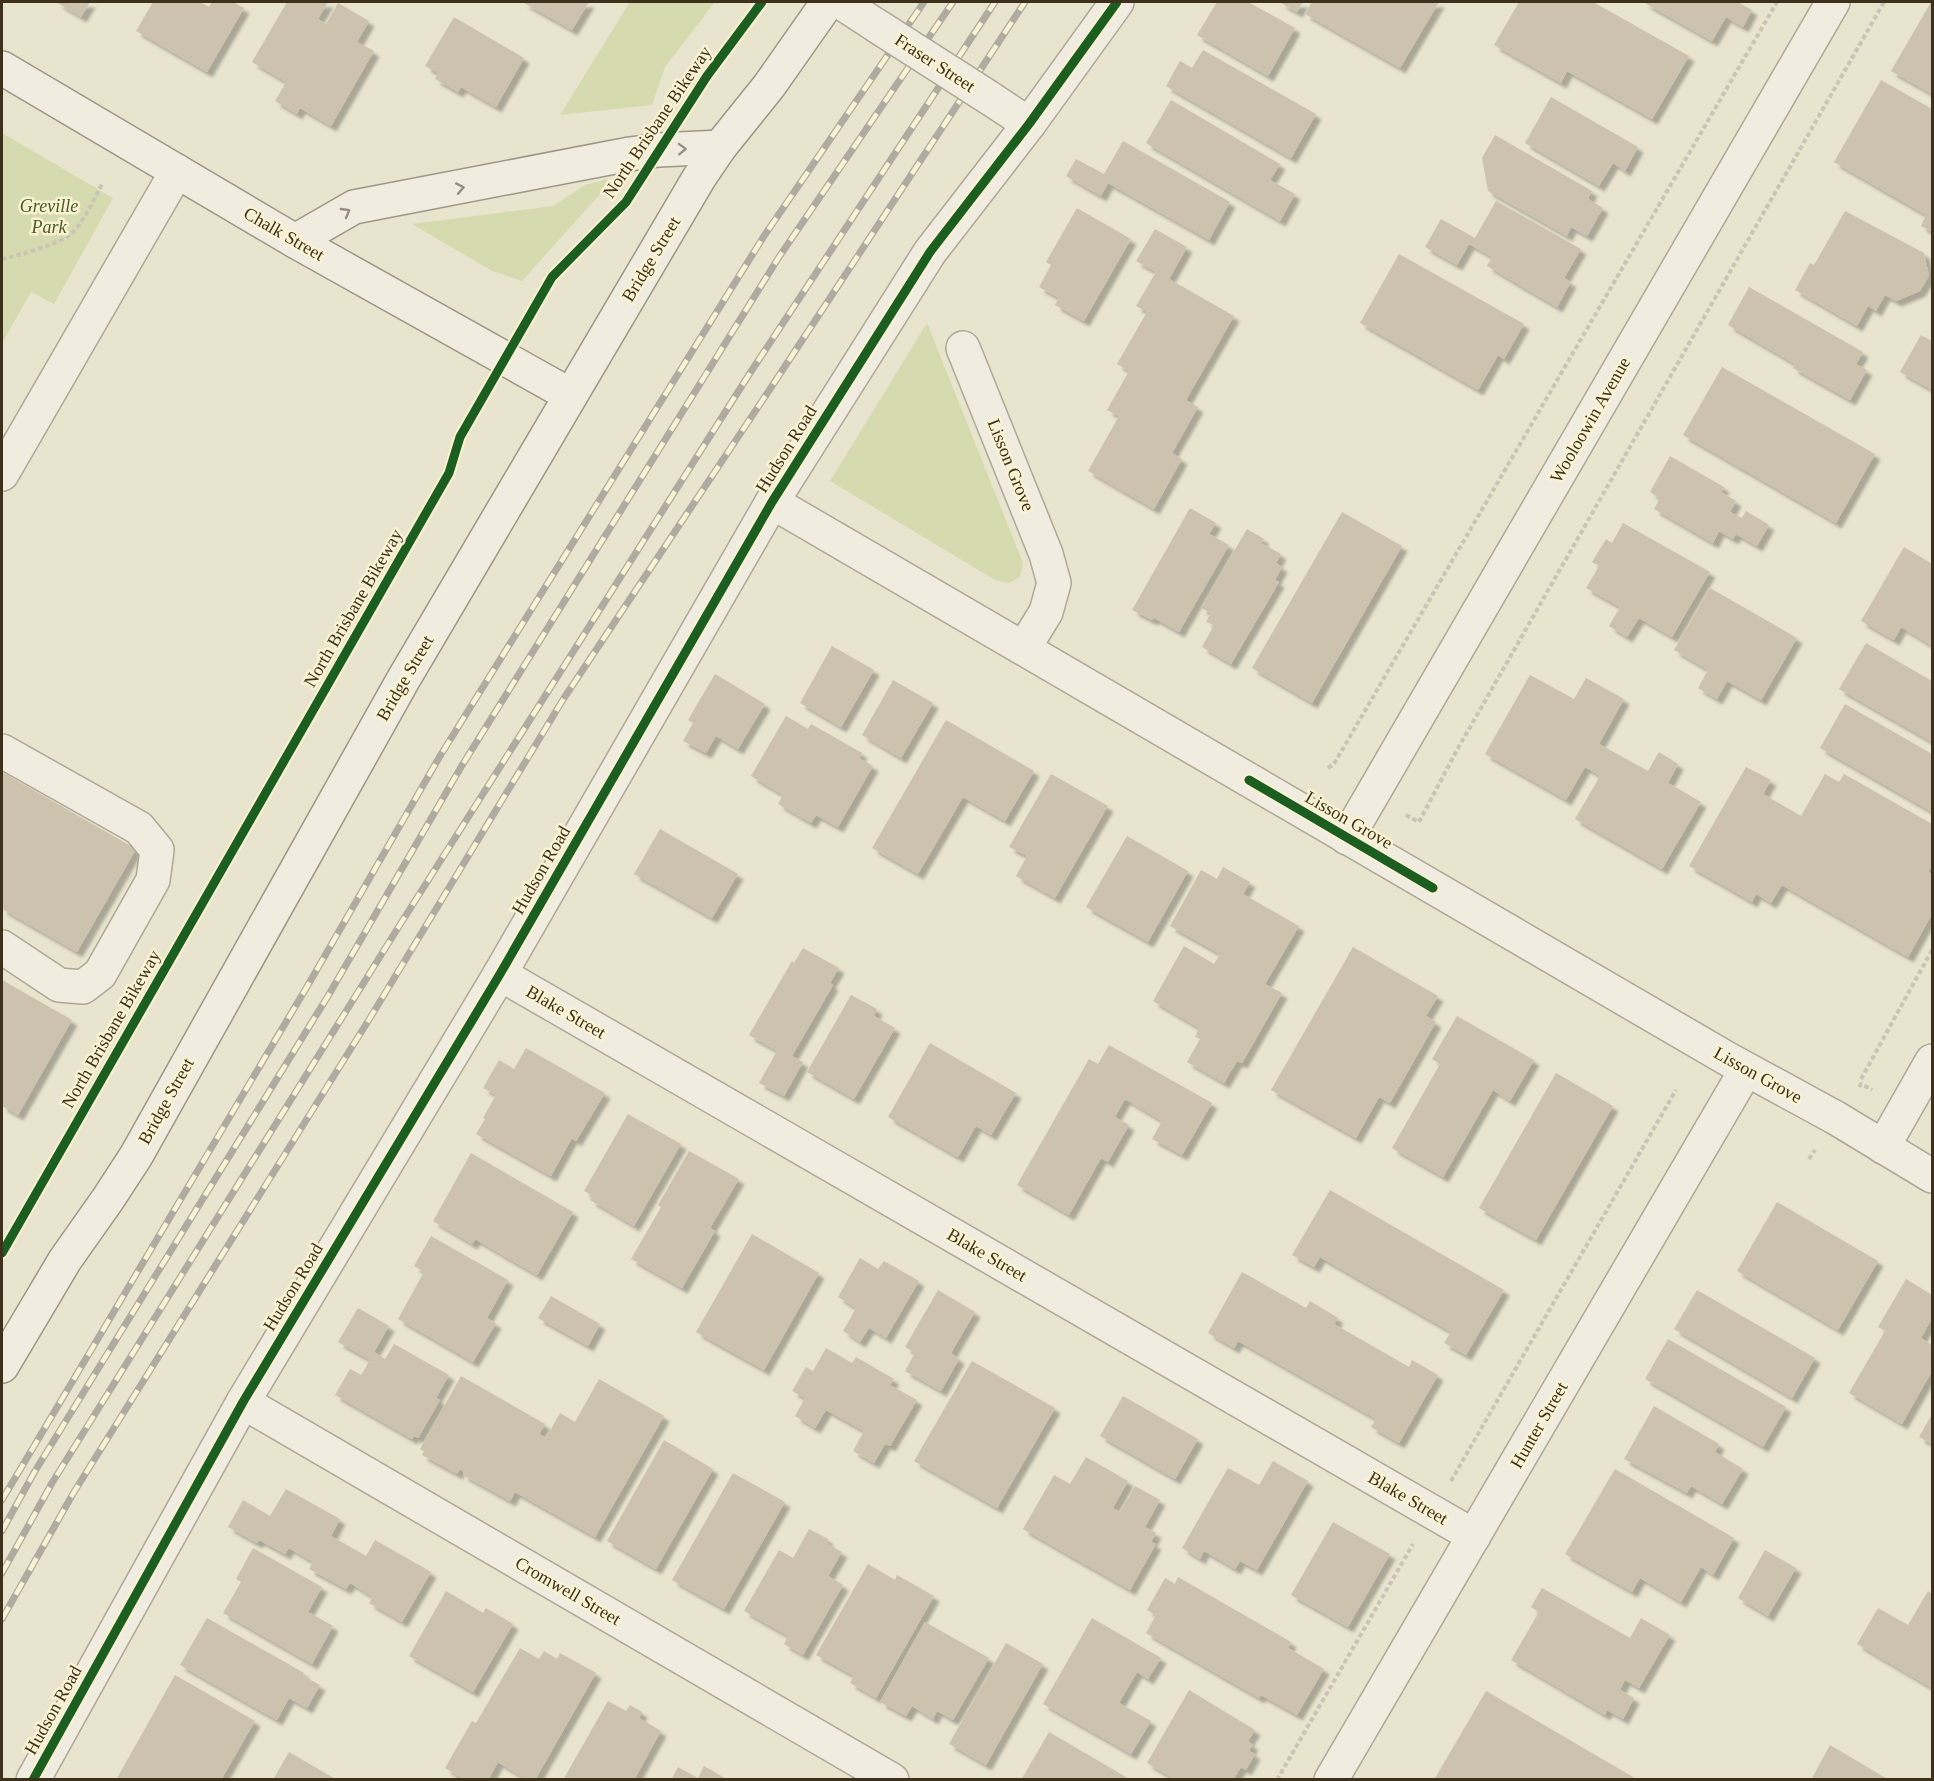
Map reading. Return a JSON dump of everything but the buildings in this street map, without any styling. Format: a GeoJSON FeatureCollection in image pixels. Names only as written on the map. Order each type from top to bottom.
{"type":"FeatureCollection","features":[{"type":"Feature","properties":{"kind":"street","name":"Bridge Street"},"geometry":{"type":"LineString","coordinates":[[2,1366],[65,1260],[136,1156],[403,680],[699,178],[720,147],[769,86],[828,2]]}},
{"type":"Feature","properties":{"kind":"street","name":"Fraser Street"},"geometry":{"type":"LineString","coordinates":[[840,2],[1029,124]]}},
{"type":"Feature","properties":{"kind":"street","name":"Hudson Road"},"geometry":{"type":"LineString","coordinates":[[33,1779],[243,1402],[500,974],[772,502],[930,252],[1029,124],[1117,2]]}},
{"type":"Feature","properties":{"kind":"street","name":"Wooloowin Avenue"},"geometry":{"type":"LineString","coordinates":[[1347,838],[1833,2]]}},
{"type":"Feature","properties":{"kind":"street","name":"Chalk Street"},"geometry":{"type":"LineString","coordinates":[[2,68],[295,241],[570,395]]}},
{"type":"Feature","properties":{"kind":"street"},"geometry":{"type":"LineString","coordinates":[[295,241],[354,207],[630,154],[720,147]]}},
{"type":"Feature","properties":{"kind":"street"},"geometry":{"type":"LineString","coordinates":[[2,474],[177,171]]}},
{"type":"Feature","properties":{"kind":"street","name":"Lisson Grove"},"geometry":{"type":"LineString","coordinates":[[963,348],[1043,546],[1054,583],[1046,612],[1024,648]]}},
{"type":"Feature","properties":{"kind":"street","name":"Lisson Grove"},"geometry":{"type":"LineString","coordinates":[[772,502],[1746,1070],[1836,1118],[1932,1176]]}},
{"type":"Feature","properties":{"kind":"street"},"geometry":{"type":"LineString","coordinates":[[2,751],[139,828],[157,850],[153,880],[100,974],[83,987],[59,985],[2,947]]}},
{"type":"Feature","properties":{"kind":"street","name":"Blake Street"},"geometry":{"type":"LineString","coordinates":[[500,974],[1474,1536]]}},
{"type":"Feature","properties":{"kind":"street"},"geometry":{"type":"LineString","coordinates":[[1883,1147],[1932,1061]]}},
{"type":"Feature","properties":{"kind":"street","name":"Hunter Street"},"geometry":{"type":"LineString","coordinates":[[1331,1779],[1746,1070]]}},
{"type":"Feature","properties":{"kind":"street","name":"Cromwell Street"},"geometry":{"type":"LineString","coordinates":[[243,1402],[892,1779]]}},
{"type":"Feature","properties":{"kind":"path"},"geometry":{"type":"LineString","coordinates":[[1328,768],[1334,764],[1777,2]]}},
{"type":"Feature","properties":{"kind":"path"},"geometry":{"type":"LineString","coordinates":[[1406,815],[1419,822],[1463,740],[1884,2]]}},
{"type":"Feature","properties":{"kind":"path"},"geometry":{"type":"LineString","coordinates":[[2,259],[17,256],[70,236],[87,213],[103,182]]}},
{"type":"Feature","properties":{"kind":"path"},"geometry":{"type":"LineString","coordinates":[[1861,1078],[1932,950]]}},
{"type":"Feature","properties":{"kind":"path"},"geometry":{"type":"LineString","coordinates":[[1448,1484],[1676,1090]]}},
{"type":"Feature","properties":{"kind":"path"},"geometry":{"type":"LineString","coordinates":[[1809,1160],[1817,1147]]}},
{"type":"Feature","properties":{"kind":"path"},"geometry":{"type":"LineString","coordinates":[[1277,1779],[1416,1539]]}},
{"type":"Feature","properties":{"kind":"green space"},"geometry":{"type":"Polygon","coordinates":[[[630,2],[715,2],[665,67],[652,105],[560,115],[630,2]]]}},
{"type":"Feature","properties":{"kind":"green space","name":"Greville Park"},"geometry":{"type":"Polygon","coordinates":[[[2,133],[113,198],[54,304],[31,292],[2,343],[2,133]]]}},
{"type":"Feature","properties":{"kind":"green space"},"geometry":{"type":"Polygon","coordinates":[[[607,179],[609,184],[522,281],[492,271],[412,224],[553,206],[585,185],[607,179]]]}},
{"type":"Feature","properties":{"kind":"green space"},"geometry":{"type":"Polygon","coordinates":[[[927,323],[1023,563],[1020,577],[1009,583],[995,580],[830,481],[927,323]]]}},
{"type":"Feature","properties":{"kind":"railway"},"geometry":{"type":"LineString","coordinates":[[2,1500],[308,985],[440,756],[764,236],[924,2]]}},
{"type":"Feature","properties":{"kind":"railway"},"geometry":{"type":"LineString","coordinates":[[2,1531],[35,1471],[328,996],[461,767],[779,257],[953,2]]}},
{"type":"Feature","properties":{"kind":"railway"},"geometry":{"type":"LineString","coordinates":[[2,1573],[52,1483],[401,923],[750,373],[995,2]]}},
{"type":"Feature","properties":{"kind":"railway"},"geometry":{"type":"LineString","coordinates":[[2,1619],[74,1492],[370,1018],[564,698],[1025,2]]}},
{"type":"Feature","properties":{"kind":"cycle path","name":"North Brisbane Bikeway"},"geometry":{"type":"LineString","coordinates":[[2,1253],[449,473],[460,437],[552,277],[626,202],[707,76],[762,2]]}},
{"type":"Feature","properties":{"kind":"cycle path"},"geometry":{"type":"LineString","coordinates":[[33,1780],[243,1402],[500,974],[772,502],[930,252],[1029,124],[1117,2]]}},
{"type":"Feature","properties":{"kind":"cycle path"},"geometry":{"type":"LineString","coordinates":[[1249,780],[1433,888]]}}]}
